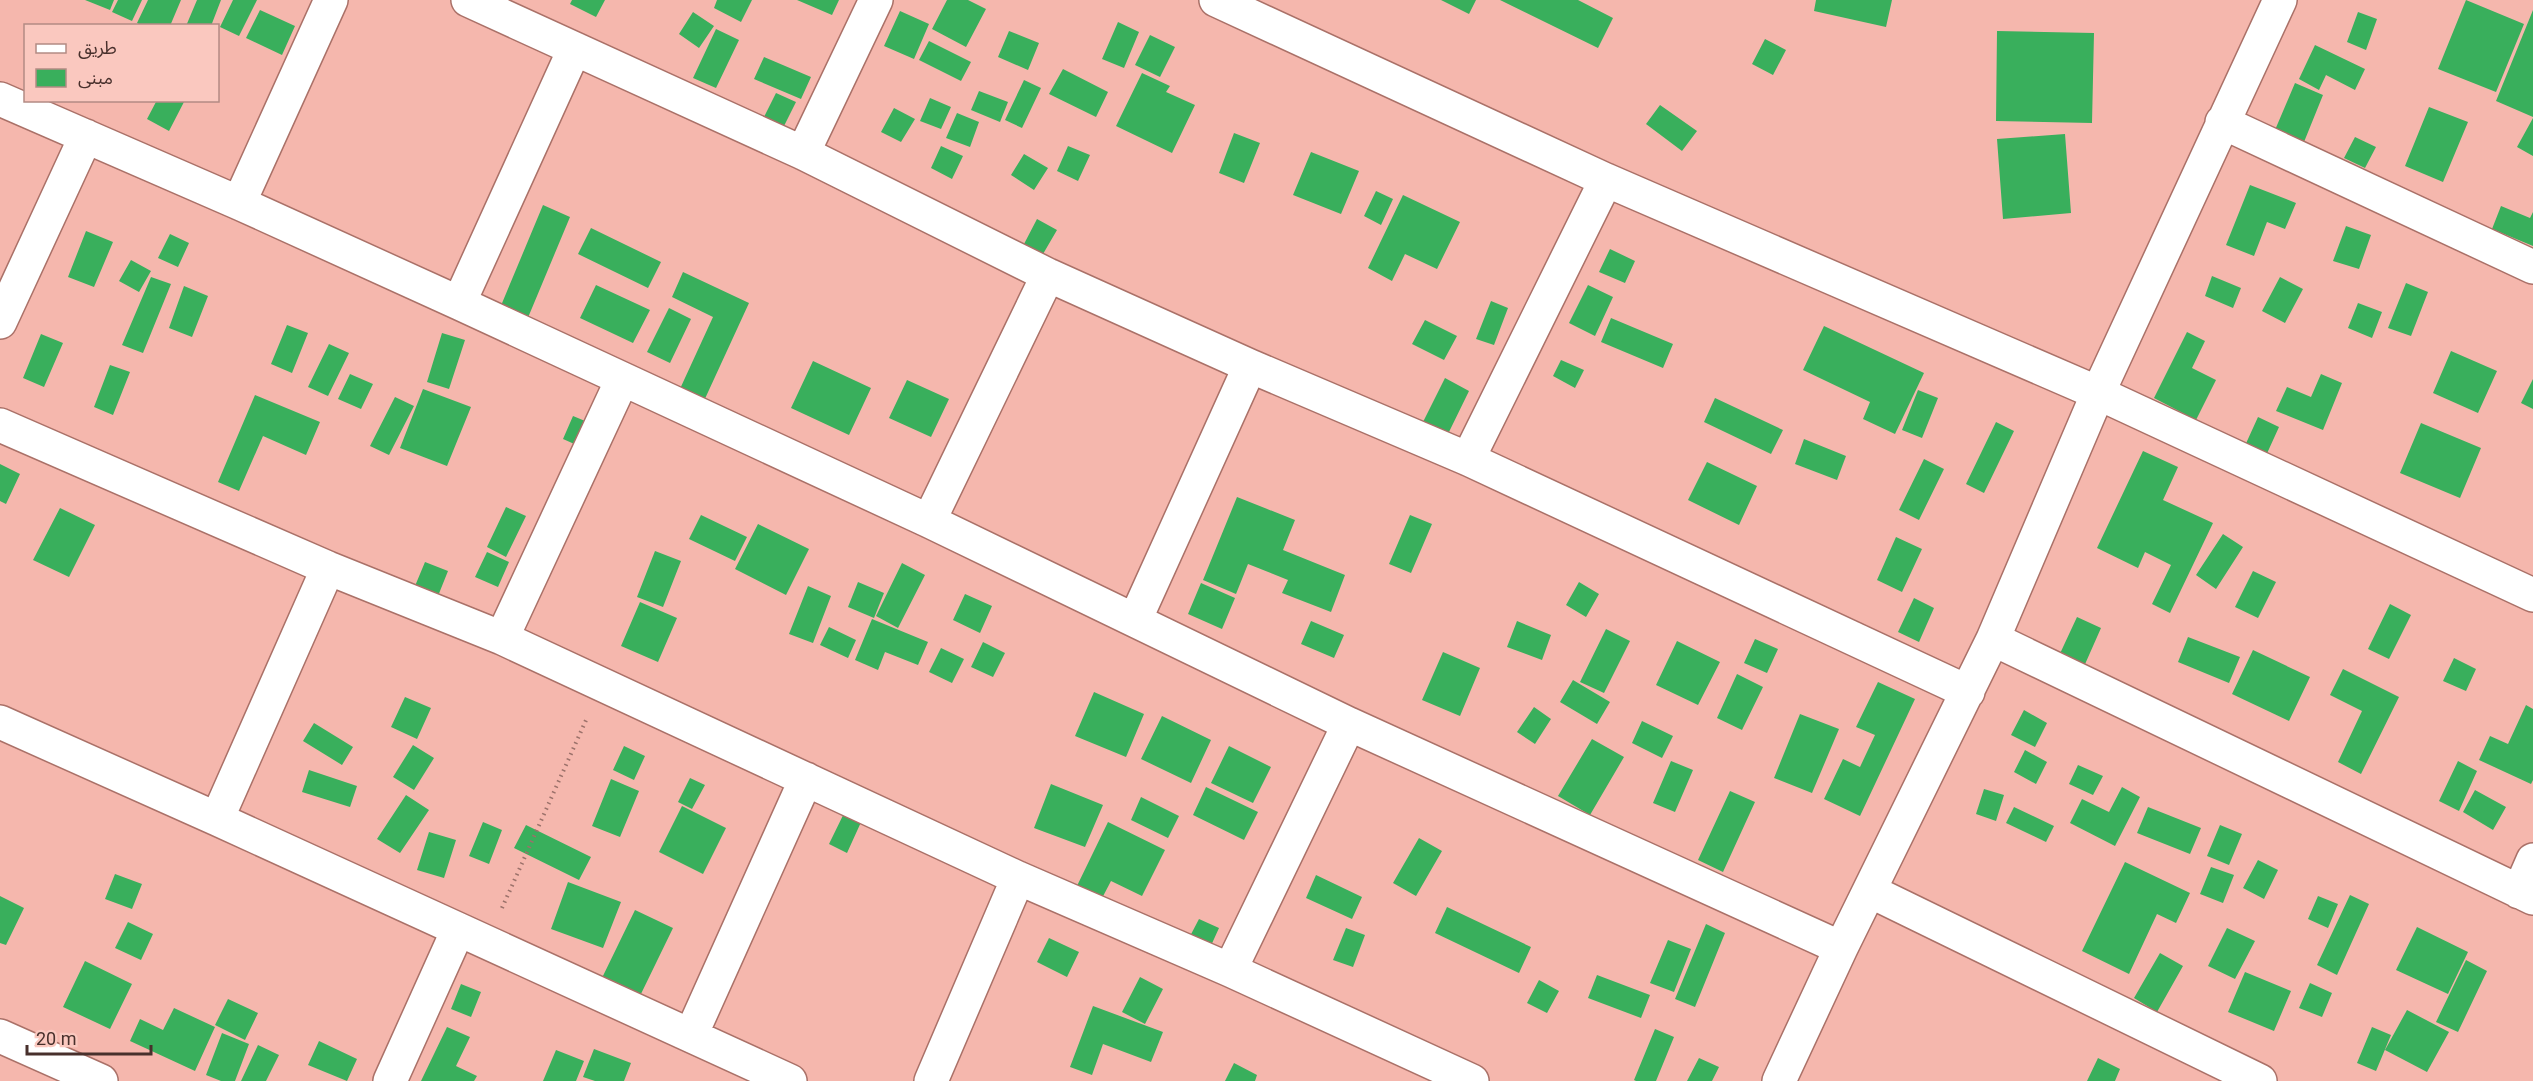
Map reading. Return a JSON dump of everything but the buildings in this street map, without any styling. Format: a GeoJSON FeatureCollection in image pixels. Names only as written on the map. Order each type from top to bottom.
{"type":"FeatureCollection","features":[{"type":"Feature","properties":{"kind":"street"},"geometry":{"type":"LineString","coordinates":[[239,203],[332,0]]}},
{"type":"Feature","properties":{"kind":"street"},"geometry":{"type":"LineString","coordinates":[[468,0],[803,153],[1048,274],[1250,366],[1468,459],[1968,692]]}},
{"type":"Feature","properties":{"kind":"street"},"geometry":{"type":"LineString","coordinates":[[803,153],[876,0]]}},
{"type":"Feature","properties":{"kind":"street"},"geometry":{"type":"LineString","coordinates":[[1216,0],[1606,180],[2098,393],[2533,595]]}},
{"type":"Feature","properties":{"kind":"street"},"geometry":{"type":"LineString","coordinates":[[1779,1081],[1994,639],[2098,393],[2280,0]]}},
{"type":"Feature","properties":{"kind":"street"},"geometry":{"type":"LineString","coordinates":[[459,303],[574,50]]}},
{"type":"Feature","properties":{"kind":"street"},"geometry":{"type":"LineString","coordinates":[[0,99],[239,203],[459,303],[929,521],[1349,723],[1842,948]]}},
{"type":"Feature","properties":{"kind":"street"},"geometry":{"type":"LineString","coordinates":[[2222,123],[2533,267]]}},
{"type":"Feature","properties":{"kind":"street"},"geometry":{"type":"LineString","coordinates":[[0,322],[86,136]]}},
{"type":"Feature","properties":{"kind":"street"},"geometry":{"type":"LineString","coordinates":[[1468,459],[1606,180]]}},
{"type":"Feature","properties":{"kind":"street"},"geometry":{"type":"LineString","coordinates":[[929,521],[1048,274]]}},
{"type":"Feature","properties":{"kind":"street"},"geometry":{"type":"LineString","coordinates":[[1135,620],[1250,366]]}},
{"type":"Feature","properties":{"kind":"street"},"geometry":{"type":"LineString","coordinates":[[502,638],[622,380]]}},
{"type":"Feature","properties":{"kind":"street"},"geometry":{"type":"LineString","coordinates":[[0,424],[328,568],[502,638],[1018,878],[1230,970],[1472,1081]]}},
{"type":"Feature","properties":{"kind":"street"},"geometry":{"type":"LineString","coordinates":[[218,819],[328,568]]}},
{"type":"Feature","properties":{"kind":"street"},"geometry":{"type":"LineString","coordinates":[[1994,639],[2526,895],[2533,860]]}},
{"type":"Feature","properties":{"kind":"street"},"geometry":{"type":"LineString","coordinates":[[0,722],[218,819],[790,1081]]}},
{"type":"Feature","properties":{"kind":"street"},"geometry":{"type":"LineString","coordinates":[[1230,970],[1349,723]]}},
{"type":"Feature","properties":{"kind":"street"},"geometry":{"type":"LineString","coordinates":[[691,1035],[806,779]]}},
{"type":"Feature","properties":{"kind":"street"},"geometry":{"type":"LineString","coordinates":[[931,1081],[1018,878]]}},
{"type":"Feature","properties":{"kind":"street"},"geometry":{"type":"LineString","coordinates":[[1870,891],[2260,1081]]}},
{"type":"Feature","properties":{"kind":"street"},"geometry":{"type":"LineString","coordinates":[[390,1081],[472,937]]}},
{"type":"Feature","properties":{"kind":"street"},"geometry":{"type":"LineString","coordinates":[[0,1036],[101,1081]]}},
{"type":"Feature","properties":{"kind":"path"},"geometry":{"type":"LineString","coordinates":[[472,937],[602,684]]}}]}
